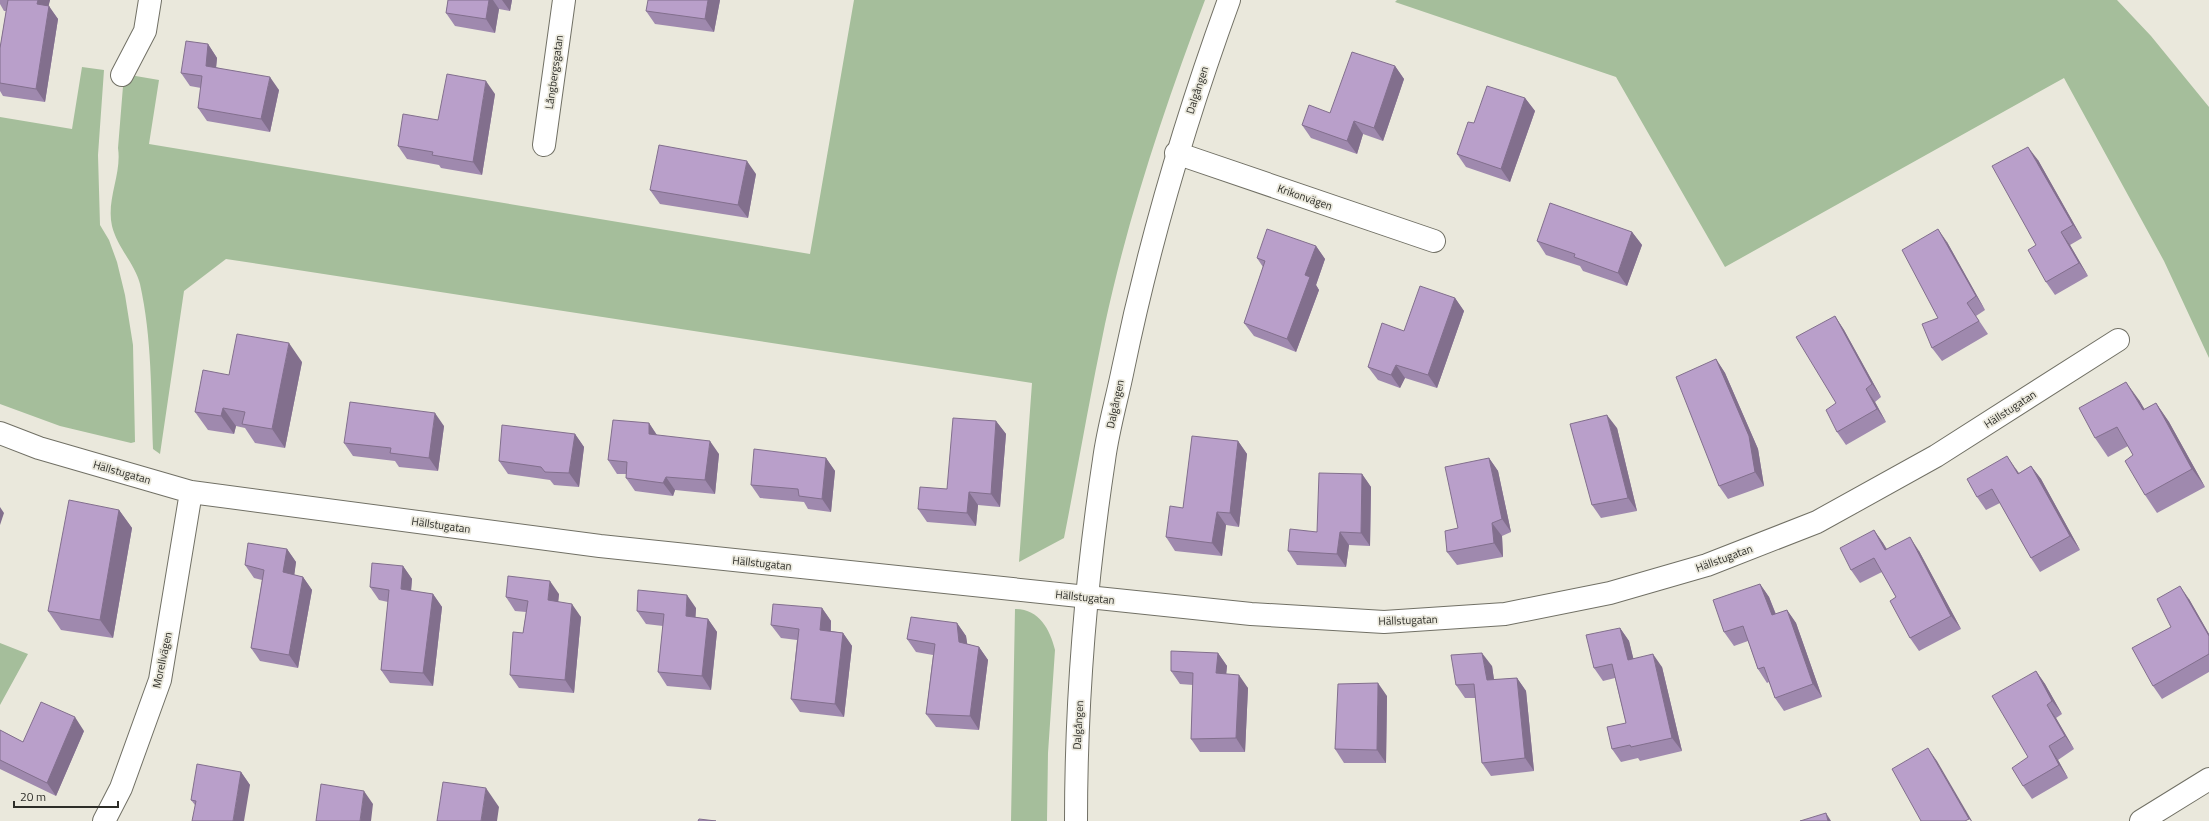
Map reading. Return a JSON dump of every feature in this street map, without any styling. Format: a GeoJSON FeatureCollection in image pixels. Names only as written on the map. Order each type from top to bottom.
{"type":"FeatureCollection","features":[{"type":"Feature","properties":{"kind":"street"},"geometry":{"type":"LineString","coordinates":[[122,76],[145,31],[150,0]]}},
{"type":"Feature","properties":{"kind":"street","name":"Långbergsgatan"},"geometry":{"type":"LineString","coordinates":[[544,145],[564,0]]}},
{"type":"Feature","properties":{"kind":"street","name":"Dalgången"},"geometry":{"type":"LineString","coordinates":[[1076,821],[1076,737],[1087,597],[1104,458],[1134,316],[1176,153],[1229,0]]}},
{"type":"Feature","properties":{"kind":"street","name":"Krikonvägen"},"geometry":{"type":"LineString","coordinates":[[1176,153],[1434,241]]}},
{"type":"Feature","properties":{"kind":"street","name":"Hällstugatan"},"geometry":{"type":"LineString","coordinates":[[0,434],[38,448],[191,492],[600,546],[1251,614],[1384,622],[1505,614],[1610,593],[1707,565],[1817,522],[1936,456],[2118,340]]}},
{"type":"Feature","properties":{"kind":"street","name":"Morellvägen"},"geometry":{"type":"LineString","coordinates":[[104,821],[121,788],[160,680],[191,492]]}},
{"type":"Feature","properties":{"kind":"street"},"geometry":{"type":"LineString","coordinates":[[2141,821],[2209,779]]}},
{"type":"Feature","properties":{"kind":"green space"},"geometry":{"type":"Polygon","coordinates":[[[854,0],[1205,0],[1162,120],[1125,241],[1094,377],[1064,538],[1019,562],[1032,383],[226,259],[184,291],[160,454],[153,449],[149,345],[144,304],[138,277],[114,234],[111,216],[112,197],[119,158],[118,148],[124,74],[159,80],[149,144],[810,254],[854,0]]]}},
{"type":"Feature","properties":{"kind":"green space"},"geometry":{"type":"Polygon","coordinates":[[[1397,0],[2117,0],[2151,36],[2209,107],[2209,358],[2164,261],[2064,78],[1725,267],[1616,77],[1395,2],[1397,0]]]}},
{"type":"Feature","properties":{"kind":"green space"},"geometry":{"type":"Polygon","coordinates":[[[82,67],[104,70],[98,155],[100,225],[109,240],[117,262],[125,295],[133,345],[135,442],[131,443],[60,426],[0,404],[0,117],[72,129],[82,67]]]}},
{"type":"Feature","properties":{"kind":"green space"},"geometry":{"type":"Polygon","coordinates":[[[1015,609],[1031,612],[1037,616],[1050,635],[1055,650],[1048,753],[1047,821],[1011,821],[1015,609]]]}},
{"type":"Feature","properties":{"kind":"green space"},"geometry":{"type":"Polygon","coordinates":[[[0,643],[28,654],[0,705],[0,643]]]}},
{"type":"Feature","properties":{"kind":"building"},"geometry":{"type":"Polygon","coordinates":[[[8,0],[38,0],[37,4],[49,6],[36,89],[0,83],[0,48],[8,0]]]}},
{"type":"Feature","properties":{"kind":"building"},"geometry":{"type":"Polygon","coordinates":[[[448,0],[489,0],[486,19],[446,13],[448,0]]]}},
{"type":"Feature","properties":{"kind":"building"},"geometry":{"type":"Polygon","coordinates":[[[648,0],[708,0],[705,19],[646,11],[648,0]]]}},
{"type":"Feature","properties":{"kind":"building"},"geometry":{"type":"Polygon","coordinates":[[[186,41],[208,44],[206,66],[270,77],[261,119],[198,108],[202,76],[181,73],[186,41]]]}},
{"type":"Feature","properties":{"kind":"building"},"geometry":{"type":"Polygon","coordinates":[[[1352,52],[1395,66],[1374,128],[1354,121],[1347,141],[1302,125],[1309,105],[1330,113],[1352,52]]]}},
{"type":"Feature","properties":{"kind":"building"},"geometry":{"type":"Polygon","coordinates":[[[447,74],[486,81],[473,162],[432,155],[433,152],[398,146],[403,114],[438,120],[447,74]]]}},
{"type":"Feature","properties":{"kind":"building"},"geometry":{"type":"Polygon","coordinates":[[[1487,86],[1525,98],[1501,169],[1457,154],[1468,122],[1474,123],[1487,86]]]}},
{"type":"Feature","properties":{"kind":"building"},"geometry":{"type":"Polygon","coordinates":[[[659,145],[747,161],[738,205],[650,190],[659,145]]]}},
{"type":"Feature","properties":{"kind":"building"},"geometry":{"type":"Polygon","coordinates":[[[2028,147],[2073,225],[2061,232],[2079,263],[2046,282],[2028,250],[2036,245],[1992,166],[2028,147]]]}},
{"type":"Feature","properties":{"kind":"building"},"geometry":{"type":"Polygon","coordinates":[[[1550,203],[1632,232],[1618,273],[1574,257],[1575,254],[1537,241],[1550,203]]]}},
{"type":"Feature","properties":{"kind":"building"},"geometry":{"type":"Polygon","coordinates":[[[1267,229],[1316,246],[1305,275],[1310,277],[1287,339],[1244,323],[1265,261],[1257,258],[1267,229]]]}},
{"type":"Feature","properties":{"kind":"building"},"geometry":{"type":"Polygon","coordinates":[[[1938,229],[1976,296],[1967,303],[1979,321],[1932,348],[1922,324],[1938,318],[1902,250],[1938,229]]]}},
{"type":"Feature","properties":{"kind":"building"},"geometry":{"type":"Polygon","coordinates":[[[1420,286],[1455,298],[1428,375],[1396,365],[1391,375],[1368,367],[1382,323],[1404,331],[1420,286]]]}},
{"type":"Feature","properties":{"kind":"building"},"geometry":{"type":"Polygon","coordinates":[[[1835,316],[1872,384],[1866,389],[1877,409],[1837,432],[1826,410],[1836,403],[1796,337],[1835,316]]]}},
{"type":"Feature","properties":{"kind":"building"},"geometry":{"type":"Polygon","coordinates":[[[237,334],[289,343],[272,429],[242,424],[245,412],[223,408],[221,416],[195,412],[203,370],[229,375],[237,334]]]}},
{"type":"Feature","properties":{"kind":"building"},"geometry":{"type":"Polygon","coordinates":[[[1716,359],[1749,436],[1755,472],[1719,486],[1676,377],[1716,359]]]}},
{"type":"Feature","properties":{"kind":"building"},"geometry":{"type":"Polygon","coordinates":[[[2126,382],[2143,410],[2156,403],[2192,469],[2145,495],[2125,461],[2133,455],[2117,427],[2095,438],[2079,408],[2126,382]]]}},
{"type":"Feature","properties":{"kind":"building"},"geometry":{"type":"Polygon","coordinates":[[[350,402],[435,413],[429,458],[390,453],[391,448],[344,443],[350,402]]]}},
{"type":"Feature","properties":{"kind":"building"},"geometry":{"type":"Polygon","coordinates":[[[1607,415],[1628,498],[1592,505],[1570,424],[1607,415]]]}},
{"type":"Feature","properties":{"kind":"building"},"geometry":{"type":"Polygon","coordinates":[[[953,418],[996,421],[991,494],[969,492],[967,513],[918,509],[920,487],[947,489],[953,418]]]}},
{"type":"Feature","properties":{"kind":"building"},"geometry":{"type":"Polygon","coordinates":[[[613,420],[649,423],[649,434],[710,441],[705,480],[666,477],[663,483],[626,478],[627,462],[608,460],[613,420]]]}},
{"type":"Feature","properties":{"kind":"building"},"geometry":{"type":"Polygon","coordinates":[[[502,425],[575,434],[569,473],[545,472],[541,467],[499,461],[502,425]]]}},
{"type":"Feature","properties":{"kind":"building"},"geometry":{"type":"Polygon","coordinates":[[[1192,436],[1238,441],[1230,513],[1217,512],[1212,543],[1166,537],[1170,506],[1183,508],[1192,436]]]}},
{"type":"Feature","properties":{"kind":"building"},"geometry":{"type":"Polygon","coordinates":[[[754,449],[826,458],[822,499],[799,496],[798,489],[751,485],[754,449]]]}},
{"type":"Feature","properties":{"kind":"building"},"geometry":{"type":"Polygon","coordinates":[[[2007,456],[2018,474],[2031,466],[2070,536],[2031,558],[1992,489],[1977,497],[1967,479],[2007,456]]]}},
{"type":"Feature","properties":{"kind":"building"},"geometry":{"type":"Polygon","coordinates":[[[1489,458],[1502,519],[1492,523],[1494,543],[1447,552],[1445,531],[1458,528],[1445,467],[1489,458]]]}},
{"type":"Feature","properties":{"kind":"building"},"geometry":{"type":"Polygon","coordinates":[[[1319,473],[1362,474],[1361,533],[1340,532],[1337,554],[1288,551],[1290,529],[1317,532],[1319,473]]]}},
{"type":"Feature","properties":{"kind":"building"},"geometry":{"type":"Polygon","coordinates":[[[69,500],[119,510],[100,620],[48,611],[69,500]]]}},
{"type":"Feature","properties":{"kind":"building"},"geometry":{"type":"Polygon","coordinates":[[[1874,530],[1885,550],[1910,537],[1951,616],[1910,638],[1890,601],[1896,597],[1874,558],[1851,570],[1840,548],[1874,530]]]}},
{"type":"Feature","properties":{"kind":"building"},"geometry":{"type":"Polygon","coordinates":[[[248,543],[287,549],[283,572],[303,577],[289,655],[251,648],[264,570],[245,565],[248,543]]]}},
{"type":"Feature","properties":{"kind":"building"},"geometry":{"type":"Polygon","coordinates":[[[372,563],[403,566],[401,589],[433,594],[423,673],[381,670],[389,590],[370,587],[372,563]]]}},
{"type":"Feature","properties":{"kind":"building"},"geometry":{"type":"Polygon","coordinates":[[[508,576],[550,581],[548,600],[572,604],[565,680],[510,675],[513,632],[523,633],[528,601],[506,597],[508,576]]]}},
{"type":"Feature","properties":{"kind":"building"},"geometry":{"type":"Polygon","coordinates":[[[1760,584],[1772,615],[1787,610],[1813,684],[1775,698],[1764,667],[1758,669],[1743,626],[1724,632],[1713,600],[1760,584]]]}},
{"type":"Feature","properties":{"kind":"building"},"geometry":{"type":"Polygon","coordinates":[[[2180,586],[2209,636],[2209,654],[2153,686],[2132,648],[2171,627],[2157,599],[2180,586]]]}},
{"type":"Feature","properties":{"kind":"building"},"geometry":{"type":"Polygon","coordinates":[[[638,590],[687,595],[686,616],[708,619],[702,676],[658,672],[664,614],[637,611],[638,590]]]}},
{"type":"Feature","properties":{"kind":"building"},"geometry":{"type":"Polygon","coordinates":[[[773,604],[822,608],[820,630],[843,633],[835,704],[791,699],[799,629],[771,625],[773,604]]]}},
{"type":"Feature","properties":{"kind":"building"},"geometry":{"type":"Polygon","coordinates":[[[911,617],[957,623],[959,642],[979,647],[970,716],[926,714],[935,644],[907,639],[911,617]]]}},
{"type":"Feature","properties":{"kind":"building"},"geometry":{"type":"Polygon","coordinates":[[[1620,628],[1628,660],[1653,654],[1672,738],[1631,747],[1630,745],[1612,749],[1607,727],[1626,723],[1612,664],[1594,668],[1586,635],[1620,628]]]}},
{"type":"Feature","properties":{"kind":"building"},"geometry":{"type":"Polygon","coordinates":[[[1171,651],[1218,653],[1216,673],[1239,675],[1236,738],[1191,739],[1193,673],[1171,671],[1171,651]]]}},
{"type":"Feature","properties":{"kind":"building"},"geometry":{"type":"Polygon","coordinates":[[[1482,653],[1487,680],[1517,678],[1525,758],[1482,763],[1474,684],[1456,685],[1451,655],[1482,653]]]}},
{"type":"Feature","properties":{"kind":"building"},"geometry":{"type":"Polygon","coordinates":[[[2036,671],[2052,701],[2047,705],[2065,736],[2049,746],[2059,765],[2023,786],[2012,768],[2028,757],[1992,696],[2036,671]]]}},
{"type":"Feature","properties":{"kind":"building"},"geometry":{"type":"Polygon","coordinates":[[[1378,683],[1377,750],[1335,749],[1338,684],[1378,683]]]}},
{"type":"Feature","properties":{"kind":"building"},"geometry":{"type":"Polygon","coordinates":[[[41,702],[75,717],[47,783],[0,760],[0,730],[23,742],[41,702]]]}},
{"type":"Feature","properties":{"kind":"building"},"geometry":{"type":"Polygon","coordinates":[[[1928,748],[1969,819],[1965,821],[1921,821],[1892,769],[1928,748]]]}},
{"type":"Feature","properties":{"kind":"building"},"geometry":{"type":"Polygon","coordinates":[[[197,764],[241,772],[233,821],[192,821],[196,801],[191,800],[197,764]]]}},
{"type":"Feature","properties":{"kind":"building"},"geometry":{"type":"Polygon","coordinates":[[[443,782],[486,788],[481,821],[437,821],[443,782]]]}},
{"type":"Feature","properties":{"kind":"building"},"geometry":{"type":"Polygon","coordinates":[[[321,784],[364,791],[360,821],[316,821],[321,784]]]}},
{"type":"Feature","properties":{"kind":"building"},"geometry":{"type":"Polygon","coordinates":[[[1826,813],[1828,821],[1800,821],[1826,813]]]}},
{"type":"Feature","properties":{"kind":"building"},"geometry":{"type":"Polygon","coordinates":[[[699,819],[716,821],[698,821],[699,819]]]}}]}
